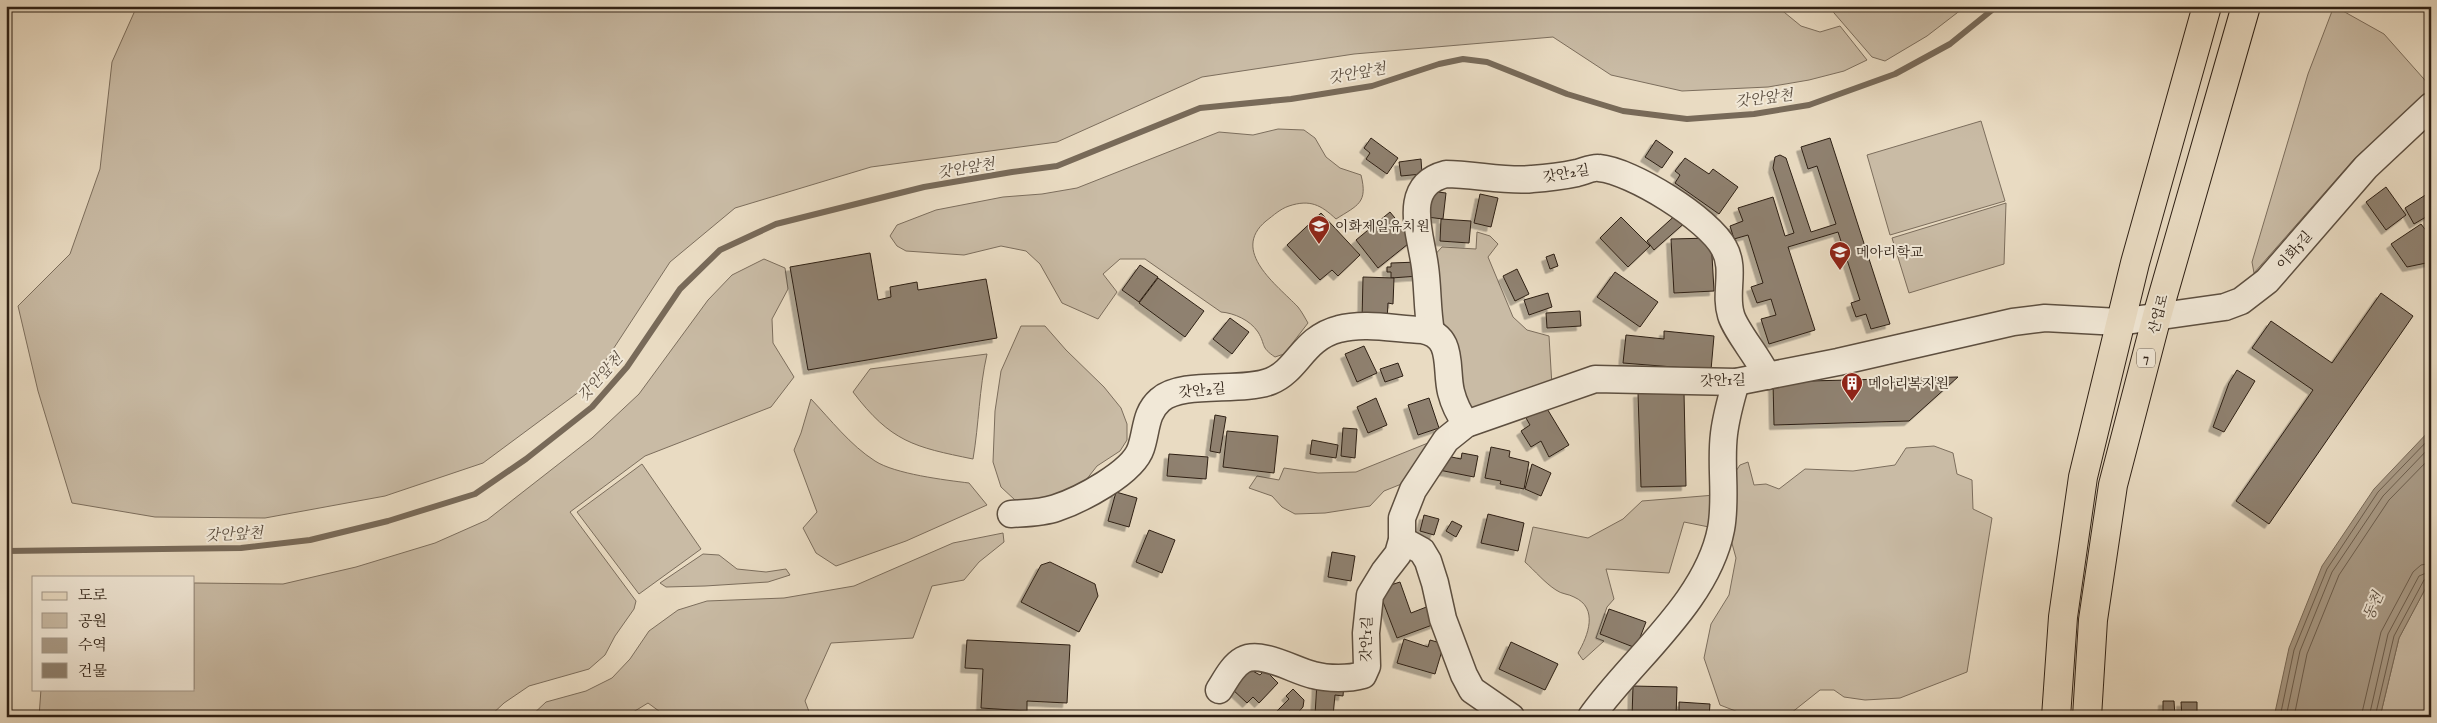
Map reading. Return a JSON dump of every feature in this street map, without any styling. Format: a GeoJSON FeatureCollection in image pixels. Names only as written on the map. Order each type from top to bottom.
{"type":"FeatureCollection","features":[{"type":"Feature","properties":{"kind":"main road"},"geometry":{"type":"LineString","coordinates":[[2056,717],[2063,617],[2083,477],[2119,322],[2206,6]]}},
{"type":"Feature","properties":{"kind":"main road","name":"산업로"},"geometry":{"type":"LineString","coordinates":[[2087,717],[2093,620],[2113,485],[2157,316],[2246,6]]}},
{"type":"Feature","properties":{"kind":"street","name":"이화5길"},"geometry":{"type":"LineString","coordinates":[[2119,322],[2225,307],[2241,301],[2255,292],[2366,167],[2431,106]]}},
{"type":"Feature","properties":{"kind":"street","name":"갓안2길"},"geometry":{"type":"LineString","coordinates":[[1011,514],[1055,508],[1078,499],[1125,470],[1141,448],[1146,421],[1152,408],[1161,398],[1175,391],[1248,386],[1271,381],[1281,375],[1310,343],[1322,334],[1339,328],[1354,326],[1431,332],[1425,266],[1416,217],[1418,200],[1429,182],[1433,178],[1446,174],[1530,180],[1597,168],[1618,171],[1637,180],[1692,215],[1715,233],[1725,250],[1730,268],[1729,305],[1731,317],[1768,376]]}},
{"type":"Feature","properties":{"kind":"street","name":"갓안1길"},"geometry":{"type":"LineString","coordinates":[[1219,690],[1242,660],[1252,658],[1277,662],[1315,676],[1353,678],[1363,675],[1367,666],[1366,633],[1370,594],[1398,554],[1402,540],[1402,518],[1413,490],[1446,440],[1466,424],[1595,379],[1736,382],[2013,322],[2045,318],[2119,322]]}},
{"type":"Feature","properties":{"kind":"street"},"geometry":{"type":"LineString","coordinates":[[1431,332],[1444,345],[1448,358],[1450,391],[1456,410],[1466,424]]}},
{"type":"Feature","properties":{"kind":"street"},"geometry":{"type":"LineString","coordinates":[[1591,717],[1636,660],[1666,631],[1695,587],[1715,550],[1721,528],[1724,435],[1736,382]]}},
{"type":"Feature","properties":{"kind":"street"},"geometry":{"type":"LineString","coordinates":[[1402,540],[1422,551],[1428,561],[1435,582],[1443,619],[1464,675],[1472,690],[1511,717]]}},
{"type":"Feature","properties":{"kind":"green space"},"geometry":{"type":"Polygon","coordinates":[[[137,6],[1750,6],[1756,11],[1779,8],[1801,26],[1820,32],[1840,26],[1867,60],[1844,71],[1809,80],[1768,87],[1682,91],[1611,75],[1553,37],[1354,54],[1202,77],[1057,142],[871,167],[735,208],[670,262],[591,383],[483,463],[385,496],[265,518],[155,517],[72,503],[38,391],[18,306],[70,254],[100,169],[112,62],[137,6]]]}},
{"type":"Feature","properties":{"kind":"green space"},"geometry":{"type":"Polygon","coordinates":[[[1828,6],[1966,6],[1927,36],[1885,61],[1872,57],[1828,6]]]}},
{"type":"Feature","properties":{"kind":"green space"},"geometry":{"type":"Polygon","coordinates":[[[2334,6],[2384,34],[2431,87],[2431,91],[2355,158],[2254,273],[2252,262],[2308,74],[2334,6]]]}},
{"type":"Feature","properties":{"kind":"green space"},"geometry":{"type":"Polygon","coordinates":[[[1981,121],[2005,201],[1890,235],[1867,155],[1981,121]]]}},
{"type":"Feature","properties":{"kind":"green space"},"geometry":{"type":"Polygon","coordinates":[[[1278,129],[1304,130],[1315,138],[1326,157],[1340,168],[1361,175],[1363,192],[1362,198],[1355,206],[1336,219],[1315,205],[1309,203],[1296,204],[1277,212],[1256,232],[1253,244],[1255,256],[1261,267],[1269,278],[1298,307],[1308,323],[1284,354],[1275,357],[1265,348],[1258,332],[1251,324],[1231,314],[1221,312],[1145,259],[1120,259],[1103,274],[1117,292],[1098,319],[1062,303],[1040,264],[1026,251],[1001,246],[964,255],[906,251],[897,246],[890,236],[897,225],[936,210],[1003,197],[1042,194],[1077,188],[1219,132],[1253,135],[1278,129]]]}},
{"type":"Feature","properties":{"kind":"green space"},"geometry":{"type":"Polygon","coordinates":[[[2006,203],[2004,264],[1909,293],[1892,238],[2006,203]]]}},
{"type":"Feature","properties":{"kind":"green space"},"geometry":{"type":"Polygon","coordinates":[[[1477,232],[1490,236],[1498,244],[1488,257],[1513,317],[1527,330],[1549,336],[1552,386],[1472,410],[1462,394],[1448,357],[1443,337],[1431,259],[1442,247],[1476,249],[1477,232]]]}},
{"type":"Feature","properties":{"kind":"green space"},"geometry":{"type":"Polygon","coordinates":[[[764,259],[785,268],[788,289],[772,319],[773,343],[794,377],[771,407],[645,456],[570,512],[636,601],[634,609],[615,636],[605,655],[589,669],[529,686],[504,703],[489,717],[301,717],[291,713],[286,717],[39,717],[41,690],[195,690],[195,583],[283,584],[356,567],[435,543],[487,520],[592,438],[639,394],[708,300],[732,275],[764,259]]]}},
{"type":"Feature","properties":{"kind":"green space"},"geometry":{"type":"Polygon","coordinates":[[[1021,326],[1045,326],[1066,350],[1104,387],[1121,408],[1127,424],[1127,440],[1120,451],[1097,466],[1086,480],[1068,494],[1029,505],[1015,500],[1001,487],[993,462],[995,411],[1001,371],[1021,326]]]}},
{"type":"Feature","properties":{"kind":"green space"},"geometry":{"type":"Polygon","coordinates":[[[987,354],[982,380],[973,459],[919,446],[905,440],[879,422],[853,392],[870,369],[987,354]]]}},
{"type":"Feature","properties":{"kind":"green space"},"geometry":{"type":"Polygon","coordinates":[[[811,399],[849,440],[875,461],[884,466],[907,473],[969,483],[987,505],[906,541],[836,566],[816,553],[803,528],[817,512],[794,450],[811,399]]]}},
{"type":"Feature","properties":{"kind":"green space"},"geometry":{"type":"Polygon","coordinates":[[[1428,443],[1409,481],[1384,491],[1370,506],[1325,513],[1295,514],[1282,507],[1272,496],[1249,488],[1257,476],[1279,480],[1284,468],[1318,473],[1356,472],[1428,443]]]}},
{"type":"Feature","properties":{"kind":"green space"},"geometry":{"type":"Polygon","coordinates":[[[1934,446],[1953,453],[1957,474],[1972,480],[1973,509],[1992,518],[1967,672],[1900,698],[1865,700],[1844,697],[1834,690],[1820,690],[1786,717],[1751,717],[1720,705],[1704,658],[1711,624],[1729,595],[1736,558],[1725,518],[1734,474],[1740,465],[1748,462],[1754,485],[1766,484],[1779,489],[1805,469],[1853,471],[1895,465],[1906,448],[1934,446]]]}},
{"type":"Feature","properties":{"kind":"green space"},"geometry":{"type":"Polygon","coordinates":[[[642,464],[701,549],[639,594],[577,512],[642,464]]]}},
{"type":"Feature","properties":{"kind":"green space"},"geometry":{"type":"Polygon","coordinates":[[[1715,495],[1714,528],[1684,522],[1669,573],[1606,569],[1614,599],[1607,607],[1596,638],[1604,641],[1583,660],[1578,653],[1588,631],[1589,615],[1587,608],[1574,597],[1552,587],[1525,562],[1533,527],[1588,538],[1623,519],[1642,501],[1715,495]]]}},
{"type":"Feature","properties":{"kind":"green space"},"geometry":{"type":"Polygon","coordinates":[[[1003,533],[1004,542],[979,562],[964,580],[932,586],[913,638],[831,643],[805,701],[811,717],[667,717],[648,703],[625,717],[530,717],[546,702],[586,691],[612,678],[630,659],[649,631],[678,610],[707,601],[784,598],[854,586],[953,543],[1003,533]]]}},
{"type":"Feature","properties":{"kind":"green space"},"geometry":{"type":"Polygon","coordinates":[[[703,554],[719,555],[737,569],[766,572],[786,569],[790,575],[768,582],[705,586],[666,587],[660,583],[703,554]]]}},
{"type":"Feature","properties":{"kind":"green space"},"geometry":{"type":"Polygon","coordinates":[[[2431,578],[2431,717],[2380,717],[2399,638],[2431,578]]]}},
{"type":"Feature","properties":{"kind":"water","name":"동천"},"geometry":{"type":"Polygon","coordinates":[[[2431,429],[2431,578],[2399,638],[2380,717],[2274,717],[2289,648],[2322,566],[2374,489],[2431,429]]]}},
{"type":"Feature","properties":{"kind":"building"},"geometry":{"type":"Polygon","coordinates":[[[1371,138],[1398,158],[1387,174],[1366,159],[1370,153],[1364,148],[1371,138]]]}},
{"type":"Feature","properties":{"kind":"building"},"geometry":{"type":"Polygon","coordinates":[[[1830,138],[1890,324],[1871,329],[1866,314],[1856,317],[1851,303],[1860,300],[1838,232],[1788,247],[1815,330],[1769,344],[1761,319],[1776,315],[1771,299],[1757,303],[1751,287],[1763,283],[1748,235],[1734,239],[1730,226],[1743,221],[1738,208],[1773,197],[1785,236],[1794,233],[1773,168],[1775,157],[1780,155],[1786,158],[1811,232],[1836,224],[1817,166],[1808,169],[1801,147],[1830,138]]]}},
{"type":"Feature","properties":{"kind":"building"},"geometry":{"type":"Polygon","coordinates":[[[1656,140],[1673,152],[1662,168],[1645,157],[1656,140]]]}},
{"type":"Feature","properties":{"kind":"building"},"geometry":{"type":"Polygon","coordinates":[[[1685,158],[1709,174],[1713,169],[1738,187],[1719,214],[1675,183],[1680,175],[1675,171],[1685,158]]]}},
{"type":"Feature","properties":{"kind":"building"},"geometry":{"type":"Polygon","coordinates":[[[1421,159],[1422,174],[1401,176],[1399,162],[1421,159]]]}},
{"type":"Feature","properties":{"kind":"building"},"geometry":{"type":"Polygon","coordinates":[[[2386,187],[2406,215],[2386,230],[2366,202],[2386,187]]]}},
{"type":"Feature","properties":{"kind":"building"},"geometry":{"type":"Polygon","coordinates":[[[1430,191],[1446,193],[1443,219],[1427,217],[1430,191]]]}},
{"type":"Feature","properties":{"kind":"building"},"geometry":{"type":"Polygon","coordinates":[[[1480,194],[1498,198],[1491,227],[1474,223],[1480,194]]]}},
{"type":"Feature","properties":{"kind":"building"},"geometry":{"type":"Polygon","coordinates":[[[2427,194],[2431,200],[2431,214],[2414,224],[2405,208],[2427,194]]]}},
{"type":"Feature","properties":{"kind":"building"},"geometry":{"type":"Polygon","coordinates":[[[1680,211],[1688,220],[1654,250],[1647,241],[1680,211]]]}},
{"type":"Feature","properties":{"kind":"building"},"geometry":{"type":"Polygon","coordinates":[[[1390,212],[1413,240],[1378,268],[1356,240],[1390,212]]]}},
{"type":"Feature","properties":{"kind":"building"},"geometry":{"type":"Polygon","coordinates":[[[1321,213],[1360,255],[1338,276],[1332,270],[1320,280],[1287,245],[1321,213]]]}},
{"type":"Feature","properties":{"kind":"building"},"geometry":{"type":"Polygon","coordinates":[[[1621,217],[1650,246],[1628,267],[1600,238],[1621,217]]]}},
{"type":"Feature","properties":{"kind":"building"},"geometry":{"type":"Polygon","coordinates":[[[1441,219],[1471,221],[1469,243],[1440,241],[1441,219]]]}},
{"type":"Feature","properties":{"kind":"building"},"geometry":{"type":"Polygon","coordinates":[[[2421,224],[2431,237],[2431,243],[2428,245],[2431,249],[2431,262],[2407,267],[2391,244],[2421,224]]]}},
{"type":"Feature","properties":{"kind":"building"},"geometry":{"type":"Polygon","coordinates":[[[1711,238],[1714,291],[1674,293],[1671,239],[1711,238]]]}},
{"type":"Feature","properties":{"kind":"building"},"geometry":{"type":"Polygon","coordinates":[[[870,253],[878,300],[891,297],[890,287],[917,282],[918,290],[986,279],[997,338],[808,370],[790,267],[870,253]]]}},
{"type":"Feature","properties":{"kind":"building"},"geometry":{"type":"Polygon","coordinates":[[[1554,254],[1558,266],[1550,269],[1546,257],[1554,254]]]}},
{"type":"Feature","properties":{"kind":"building"},"geometry":{"type":"Polygon","coordinates":[[[1418,262],[1419,276],[1391,278],[1391,272],[1387,272],[1387,267],[1391,267],[1391,263],[1418,262]]]}},
{"type":"Feature","properties":{"kind":"building"},"geometry":{"type":"Polygon","coordinates":[[[1140,265],[1158,277],[1139,302],[1122,290],[1140,265]]]}},
{"type":"Feature","properties":{"kind":"building"},"geometry":{"type":"Polygon","coordinates":[[[1517,269],[1529,294],[1515,301],[1503,276],[1517,269]]]}},
{"type":"Feature","properties":{"kind":"building"},"geometry":{"type":"Polygon","coordinates":[[[1615,272],[1658,302],[1640,327],[1597,297],[1615,272]]]}},
{"type":"Feature","properties":{"kind":"building"},"geometry":{"type":"Polygon","coordinates":[[[1363,277],[1394,278],[1393,304],[1388,303],[1387,321],[1362,320],[1363,277]]]}},
{"type":"Feature","properties":{"kind":"building"},"geometry":{"type":"Polygon","coordinates":[[[1158,278],[1204,311],[1185,337],[1139,303],[1158,278]]]}},
{"type":"Feature","properties":{"kind":"building"},"geometry":{"type":"Polygon","coordinates":[[[1548,293],[1552,307],[1529,315],[1524,300],[1548,293]]]}},
{"type":"Feature","properties":{"kind":"building"},"geometry":{"type":"Polygon","coordinates":[[[2381,293],[2413,316],[2269,524],[2236,501],[2313,390],[2252,348],[2271,321],[2332,363],[2381,293]]]}},
{"type":"Feature","properties":{"kind":"building"},"geometry":{"type":"Polygon","coordinates":[[[1580,311],[1581,326],[1547,328],[1546,313],[1580,311]]]}},
{"type":"Feature","properties":{"kind":"building"},"geometry":{"type":"Polygon","coordinates":[[[1230,318],[1249,332],[1232,354],[1213,339],[1230,318]]]}},
{"type":"Feature","properties":{"kind":"building"},"geometry":{"type":"Polygon","coordinates":[[[1664,331],[1714,336],[1711,370],[1623,363],[1626,335],[1664,339],[1664,331]]]}},
{"type":"Feature","properties":{"kind":"building"},"geometry":{"type":"Polygon","coordinates":[[[1364,346],[1377,373],[1357,382],[1345,354],[1364,346]]]}},
{"type":"Feature","properties":{"kind":"building"},"geometry":{"type":"Polygon","coordinates":[[[1398,363],[1403,376],[1385,382],[1380,369],[1398,363]]]}},
{"type":"Feature","properties":{"kind":"building"},"geometry":{"type":"Polygon","coordinates":[[[2237,370],[2255,381],[2224,432],[2213,427],[2229,383],[2237,370]]]}},
{"type":"Feature","properties":{"kind":"building","name":"메아리복지원"},"geometry":{"type":"Polygon","coordinates":[[[1958,377],[1909,421],[1774,425],[1773,382],[1958,377]]]}},
{"type":"Feature","properties":{"kind":"building"},"geometry":{"type":"Polygon","coordinates":[[[1684,392],[1686,486],[1641,487],[1638,393],[1684,392]]]}},
{"type":"Feature","properties":{"kind":"building"},"geometry":{"type":"Polygon","coordinates":[[[1376,398],[1387,425],[1368,433],[1357,407],[1376,398]]]}},
{"type":"Feature","properties":{"kind":"building"},"geometry":{"type":"Polygon","coordinates":[[[1429,398],[1439,428],[1418,435],[1408,405],[1429,398]]]}},
{"type":"Feature","properties":{"kind":"building"},"geometry":{"type":"Polygon","coordinates":[[[1546,407],[1569,445],[1549,457],[1541,441],[1531,447],[1521,431],[1530,425],[1526,418],[1546,407]]]}},
{"type":"Feature","properties":{"kind":"building"},"geometry":{"type":"Polygon","coordinates":[[[1215,415],[1226,417],[1220,453],[1210,451],[1215,415]]]}},
{"type":"Feature","properties":{"kind":"building"},"geometry":{"type":"Polygon","coordinates":[[[1343,428],[1357,429],[1355,458],[1341,456],[1343,428]]]}},
{"type":"Feature","properties":{"kind":"building"},"geometry":{"type":"Polygon","coordinates":[[[1227,431],[1278,436],[1274,473],[1223,467],[1227,431]]]}},
{"type":"Feature","properties":{"kind":"building"},"geometry":{"type":"Polygon","coordinates":[[[1312,440],[1338,445],[1336,458],[1310,454],[1312,440]]]}},
{"type":"Feature","properties":{"kind":"building"},"geometry":{"type":"Polygon","coordinates":[[[1491,447],[1510,451],[1509,457],[1529,462],[1524,489],[1500,484],[1501,481],[1485,478],[1491,447]]]}},
{"type":"Feature","properties":{"kind":"building"},"geometry":{"type":"Polygon","coordinates":[[[1462,453],[1478,456],[1474,477],[1439,470],[1442,455],[1461,459],[1462,453]]]}},
{"type":"Feature","properties":{"kind":"building"},"geometry":{"type":"Polygon","coordinates":[[[1169,454],[1208,457],[1206,479],[1167,476],[1169,454]]]}},
{"type":"Feature","properties":{"kind":"building"},"geometry":{"type":"Polygon","coordinates":[[[1532,464],[1551,473],[1541,496],[1525,489],[1532,464]]]}},
{"type":"Feature","properties":{"kind":"building"},"geometry":{"type":"Polygon","coordinates":[[[1116,492],[1137,498],[1129,527],[1108,521],[1116,492]]]}},
{"type":"Feature","properties":{"kind":"building"},"geometry":{"type":"Polygon","coordinates":[[[1488,514],[1524,523],[1518,551],[1481,543],[1488,514]]]}},
{"type":"Feature","properties":{"kind":"building"},"geometry":{"type":"Polygon","coordinates":[[[1424,515],[1439,519],[1434,535],[1420,531],[1424,515]]]}},
{"type":"Feature","properties":{"kind":"building"},"geometry":{"type":"Polygon","coordinates":[[[1452,521],[1462,526],[1456,537],[1446,531],[1452,521]]]}},
{"type":"Feature","properties":{"kind":"building"},"geometry":{"type":"Polygon","coordinates":[[[1149,530],[1175,540],[1162,573],[1136,562],[1149,530]]]}},
{"type":"Feature","properties":{"kind":"building"},"geometry":{"type":"Polygon","coordinates":[[[1332,552],[1355,556],[1351,581],[1328,577],[1332,552]]]}},
{"type":"Feature","properties":{"kind":"building"},"geometry":{"type":"Polygon","coordinates":[[[1050,562],[1095,584],[1098,596],[1079,632],[1021,602],[1041,565],[1050,562]]]}},
{"type":"Feature","properties":{"kind":"building"},"geometry":{"type":"Polygon","coordinates":[[[1400,582],[1411,613],[1429,606],[1435,624],[1397,638],[1378,589],[1400,582]]]}},
{"type":"Feature","properties":{"kind":"building"},"geometry":{"type":"Polygon","coordinates":[[[1609,609],[1646,622],[1636,648],[1600,634],[1609,609]]]}},
{"type":"Feature","properties":{"kind":"building"},"geometry":{"type":"Polygon","coordinates":[[[1404,639],[1428,647],[1430,640],[1444,644],[1435,674],[1397,663],[1404,639]]]}},
{"type":"Feature","properties":{"kind":"building"},"geometry":{"type":"Polygon","coordinates":[[[967,640],[1070,645],[1067,703],[1027,701],[1027,711],[981,708],[983,669],[965,668],[967,640]]]}},
{"type":"Feature","properties":{"kind":"building"},"geometry":{"type":"Polygon","coordinates":[[[1511,642],[1558,664],[1545,690],[1499,669],[1511,642]]]}},
{"type":"Feature","properties":{"kind":"building"},"geometry":{"type":"Polygon","coordinates":[[[1249,669],[1260,675],[1265,670],[1278,683],[1259,703],[1253,697],[1247,703],[1231,688],[1249,669]]]}},
{"type":"Feature","properties":{"kind":"building"},"geometry":{"type":"Polygon","coordinates":[[[1317,682],[1344,684],[1343,696],[1335,695],[1333,716],[1315,715],[1317,682]]]}},
{"type":"Feature","properties":{"kind":"building"},"geometry":{"type":"Polygon","coordinates":[[[1633,686],[1677,687],[1676,717],[1632,717],[1633,686]]]}},
{"type":"Feature","properties":{"kind":"building"},"geometry":{"type":"Polygon","coordinates":[[[1293,689],[1304,700],[1303,707],[1294,717],[1281,717],[1276,712],[1289,699],[1286,696],[1293,689]]]}},
{"type":"Feature","properties":{"kind":"building"},"geometry":{"type":"Polygon","coordinates":[[[2163,701],[2174,701],[2175,717],[2163,717],[2163,701]]]}},
{"type":"Feature","properties":{"kind":"building"},"geometry":{"type":"Polygon","coordinates":[[[1679,702],[1710,704],[1709,717],[1679,717],[1679,702]]]}},
{"type":"Feature","properties":{"kind":"building"},"geometry":{"type":"Polygon","coordinates":[[[2181,702],[2197,702],[2197,717],[2182,717],[2181,702]]]}},
{"type":"Feature","properties":{"kind":"waterway","name":"갓안앞천"},"geometry":{"type":"LineString","coordinates":[[6,551],[241,548],[310,540],[388,521],[475,494],[526,459],[592,407],[627,367],[680,289],[720,250],[776,224],[924,187],[1057,166],[1200,108],[1291,99],[1372,86],[1439,64],[1463,59],[1487,62],[1567,94],[1623,111],[1687,119],[1754,114],[1809,105],[1895,74],[1950,44],[1997,6]]}},
{"type":"Feature","properties":{"kind":"place","name":"이화제일유치원"},"geometry":{"type":"Point","coordinates":[1319,245]}},
{"type":"Feature","properties":{"kind":"place","name":"메아리학교"},"geometry":{"type":"Point","coordinates":[1840,271]}},
{"type":"Feature","properties":{"kind":"place","name":"메아리복지원"},"geometry":{"type":"Point","coordinates":[1852,402]}}]}
